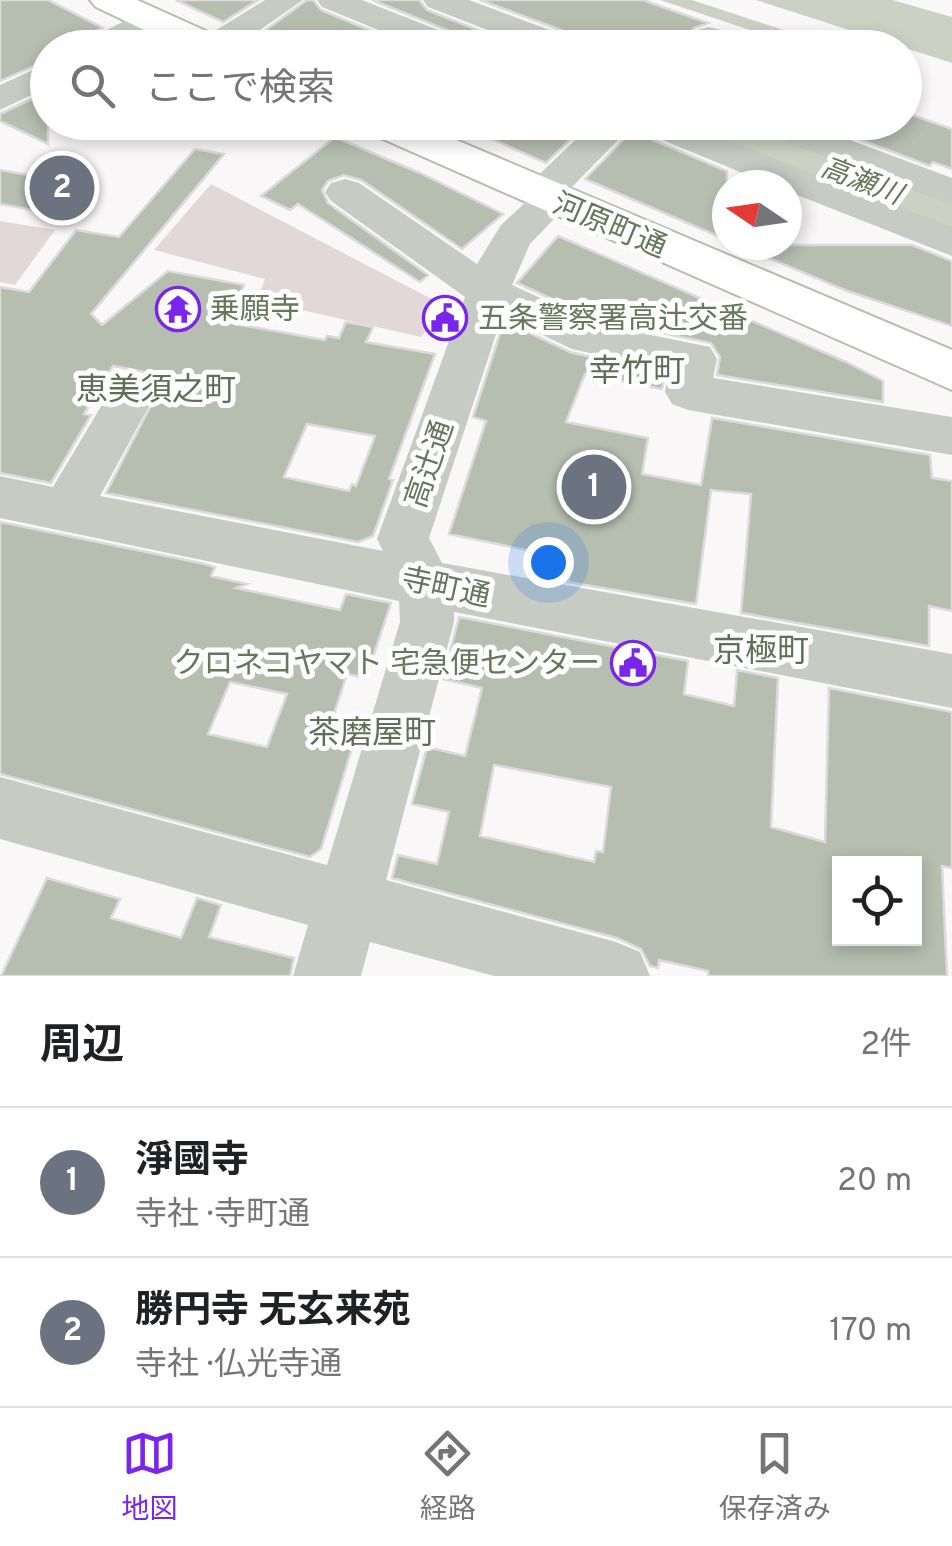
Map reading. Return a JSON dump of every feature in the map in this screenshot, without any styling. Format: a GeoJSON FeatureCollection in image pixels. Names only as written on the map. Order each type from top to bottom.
{"type":"FeatureCollection","features":[{"type":"Feature","properties":{"kind":"main road"},"geometry":{"type":"LineString","coordinates":[[108,0],[174,30]]}},
{"type":"Feature","properties":{"kind":"main road","name":"河原町通"},"geometry":{"type":"LineString","coordinates":[[419,140],[952,371]]}},
{"type":"Feature","properties":{"kind":"street"},"geometry":{"type":"LineString","coordinates":[[239,30],[287,0]]}},
{"type":"Feature","properties":{"kind":"street"},"geometry":{"type":"LineString","coordinates":[[332,0],[408,30]]}},
{"type":"Feature","properties":{"kind":"street"},"geometry":{"type":"LineString","coordinates":[[439,0],[518,30]]}},
{"type":"Feature","properties":{"kind":"street"},"geometry":{"type":"LineString","coordinates":[[129,30],[149,19]]}},
{"type":"Feature","properties":{"kind":"street"},"geometry":{"type":"LineString","coordinates":[[0,99],[30,83]]}},
{"type":"Feature","properties":{"kind":"street","name":"高辻通"},"geometry":{"type":"LineString","coordinates":[[328,976],[427,622],[424,582],[403,539],[488,292],[514,236],[599,140]]}},
{"type":"Feature","properties":{"kind":"street"},"geometry":{"type":"LineString","coordinates":[[692,140],[952,242]]}},
{"type":"Feature","properties":{"kind":"street"},"geometry":{"type":"LineString","coordinates":[[815,140],[952,192]]}},
{"type":"Feature","properties":{"kind":"street"},"geometry":{"type":"LineString","coordinates":[[344,192],[488,292],[588,338],[694,359],[688,392],[952,436]]}},
{"type":"Feature","properties":{"kind":"street"},"geometry":{"type":"LineString","coordinates":[[66,510],[126,406]]}},
{"type":"Feature","properties":{"kind":"street","name":"寺町通"},"geometry":{"type":"LineString","coordinates":[[0,497],[952,681]]}},
{"type":"Feature","properties":{"kind":"street"},"geometry":{"type":"LineString","coordinates":[[0,808],[347,906],[616,976]]}},
{"type":"Feature","properties":{"kind":"shaded area"},"geometry":{"type":"Polygon","coordinates":[[[660,0],[692,0],[783,30],[750,30],[660,0]]]}},
{"type":"Feature","properties":{"kind":"shaded area"},"geometry":{"type":"Polygon","coordinates":[[[756,0],[892,0],[952,17],[952,63],[922,53],[922,30],[849,30],[756,0]]]}},
{"type":"Feature","properties":{"kind":"shaded area"},"geometry":{"type":"Polygon","coordinates":[[[211,184],[445,306],[421,337],[257,300],[265,279],[154,250],[211,184]]]}},
{"type":"Feature","properties":{"kind":"shaded area"},"geometry":{"type":"Polygon","coordinates":[[[0,221],[55,230],[15,285],[0,282],[0,221]]]}},
{"type":"Feature","properties":{"kind":"building"},"geometry":{"type":"Polygon","coordinates":[[[0,0],[48,0],[103,28],[30,30],[30,68],[0,81],[0,0]]]}},
{"type":"Feature","properties":{"kind":"building"},"geometry":{"type":"Polygon","coordinates":[[[176,0],[258,0],[223,22],[176,0]]]}},
{"type":"Feature","properties":{"kind":"building"},"geometry":{"type":"Polygon","coordinates":[[[307,0],[313,0],[321,10],[369,30],[266,30],[307,0]]]}},
{"type":"Feature","properties":{"kind":"building"},"geometry":{"type":"Polygon","coordinates":[[[372,0],[419,0],[427,10],[478,30],[447,30],[372,0]]]}},
{"type":"Feature","properties":{"kind":"building"},"geometry":{"type":"Polygon","coordinates":[[[480,0],[643,0],[708,23],[692,30],[561,30],[480,0]]]}},
{"type":"Feature","properties":{"kind":"building"},"geometry":{"type":"Polygon","coordinates":[[[30,100],[30,135],[0,121],[0,114],[30,100]]]}},
{"type":"Feature","properties":{"kind":"building"},"geometry":{"type":"Polygon","coordinates":[[[922,118],[952,129],[952,169],[933,162],[930,166],[861,140],[922,140],[922,118]]]}},
{"type":"Feature","properties":{"kind":"building"},"geometry":{"type":"Polygon","coordinates":[[[331,140],[342,140],[503,214],[462,249],[361,180],[344,175],[328,181],[322,190],[328,203],[428,275],[420,282],[298,204],[290,210],[261,196],[331,140]]]}},
{"type":"Feature","properties":{"kind":"building"},"geometry":{"type":"Polygon","coordinates":[[[494,140],[570,140],[546,163],[494,140]]]}},
{"type":"Feature","properties":{"kind":"building"},"geometry":{"type":"Polygon","coordinates":[[[623,140],[653,140],[725,170],[712,170],[712,234],[585,179],[623,140]]]}},
{"type":"Feature","properties":{"kind":"building"},"geometry":{"type":"Polygon","coordinates":[[[195,149],[224,154],[91,314],[102,325],[168,271],[244,285],[239,296],[245,298],[230,323],[325,340],[327,336],[339,338],[346,322],[373,327],[366,342],[435,354],[389,479],[393,480],[373,536],[358,542],[106,493],[166,376],[113,366],[84,414],[91,415],[51,483],[0,473],[0,287],[29,292],[76,230],[119,237],[195,149]],[[307,424],[284,477],[349,491],[352,484],[356,486],[375,436],[307,424]]]}},
{"type":"Feature","properties":{"kind":"building"},"geometry":{"type":"Polygon","coordinates":[[[0,170],[61,181],[55,188],[61,189],[43,212],[0,204],[0,170]]]}},
{"type":"Feature","properties":{"kind":"building"},"geometry":{"type":"Polygon","coordinates":[[[558,236],[846,362],[883,381],[883,402],[717,375],[720,357],[711,343],[598,320],[517,283],[558,236]]]}},
{"type":"Feature","properties":{"kind":"building"},"geometry":{"type":"Polygon","coordinates":[[[802,245],[912,245],[952,261],[952,326],[847,291],[774,260],[802,260],[802,245]]]}},
{"type":"Feature","properties":{"kind":"building"},"geometry":{"type":"Polygon","coordinates":[[[504,321],[570,352],[665,374],[662,389],[585,374],[566,422],[648,438],[642,474],[701,485],[712,418],[930,455],[932,478],[952,481],[952,611],[929,606],[929,646],[741,613],[751,494],[711,490],[696,604],[568,582],[569,578],[537,571],[541,553],[449,534],[486,421],[473,417],[504,321]]]}},
{"type":"Feature","properties":{"kind":"building"},"geometry":{"type":"Polygon","coordinates":[[[0,522],[205,564],[215,567],[211,576],[247,584],[236,588],[340,610],[346,594],[391,603],[366,678],[347,674],[330,726],[357,732],[321,849],[310,857],[0,774],[0,522]],[[230,682],[208,734],[267,747],[287,694],[230,682]]]}},
{"type":"Feature","properties":{"kind":"building"},"geometry":{"type":"Polygon","coordinates":[[[459,617],[688,661],[684,694],[734,706],[737,670],[778,678],[771,827],[825,842],[829,688],[952,712],[952,868],[942,866],[947,976],[708,976],[708,971],[659,960],[658,968],[650,966],[641,949],[617,938],[392,878],[398,855],[437,864],[449,812],[412,804],[427,747],[465,756],[482,688],[443,679],[459,617]],[[494,765],[480,836],[594,862],[596,851],[603,852],[611,787],[494,765]]]}},
{"type":"Feature","properties":{"kind":"building"},"geometry":{"type":"Polygon","coordinates":[[[47,878],[120,899],[111,918],[181,938],[197,898],[221,905],[209,937],[294,958],[290,976],[1,976],[47,878]]]}},
{"type":"Feature","properties":{"kind":"waterway","name":"高瀬川"},"geometry":{"type":"LineString","coordinates":[[762,140],[952,215]]}},
{"type":"Feature","properties":{"kind":"place","name":"勝円寺 无玄来苑"},"geometry":{"type":"Point","coordinates":[62,188]}},
{"type":"Feature","properties":{"kind":"place","name":"乗願寺"},"geometry":{"type":"Point","coordinates":[178,309]}},
{"type":"Feature","properties":{"kind":"place","name":"五条警察署高辻交番"},"geometry":{"type":"Point","coordinates":[445,318]}},
{"type":"Feature","properties":{"kind":"place","name":"淨國寺"},"geometry":{"type":"Point","coordinates":[594,487]}},
{"type":"Feature","properties":{"kind":"place","name":"クロネコヤマト 宅急便センター"},"geometry":{"type":"Point","coordinates":[633,663]}},
{"type":"Feature","properties":{"kind":"district","name":"幸竹町"},"geometry":{"type":"Point","coordinates":[637,370]}},
{"type":"Feature","properties":{"kind":"district","name":"恵美須之町"},"geometry":{"type":"Point","coordinates":[156,389]}},
{"type":"Feature","properties":{"kind":"district","name":"京極町"},"geometry":{"type":"Point","coordinates":[761,650]}},
{"type":"Feature","properties":{"kind":"district","name":"茶磨屋町"},"geometry":{"type":"Point","coordinates":[372,732]}}]}
